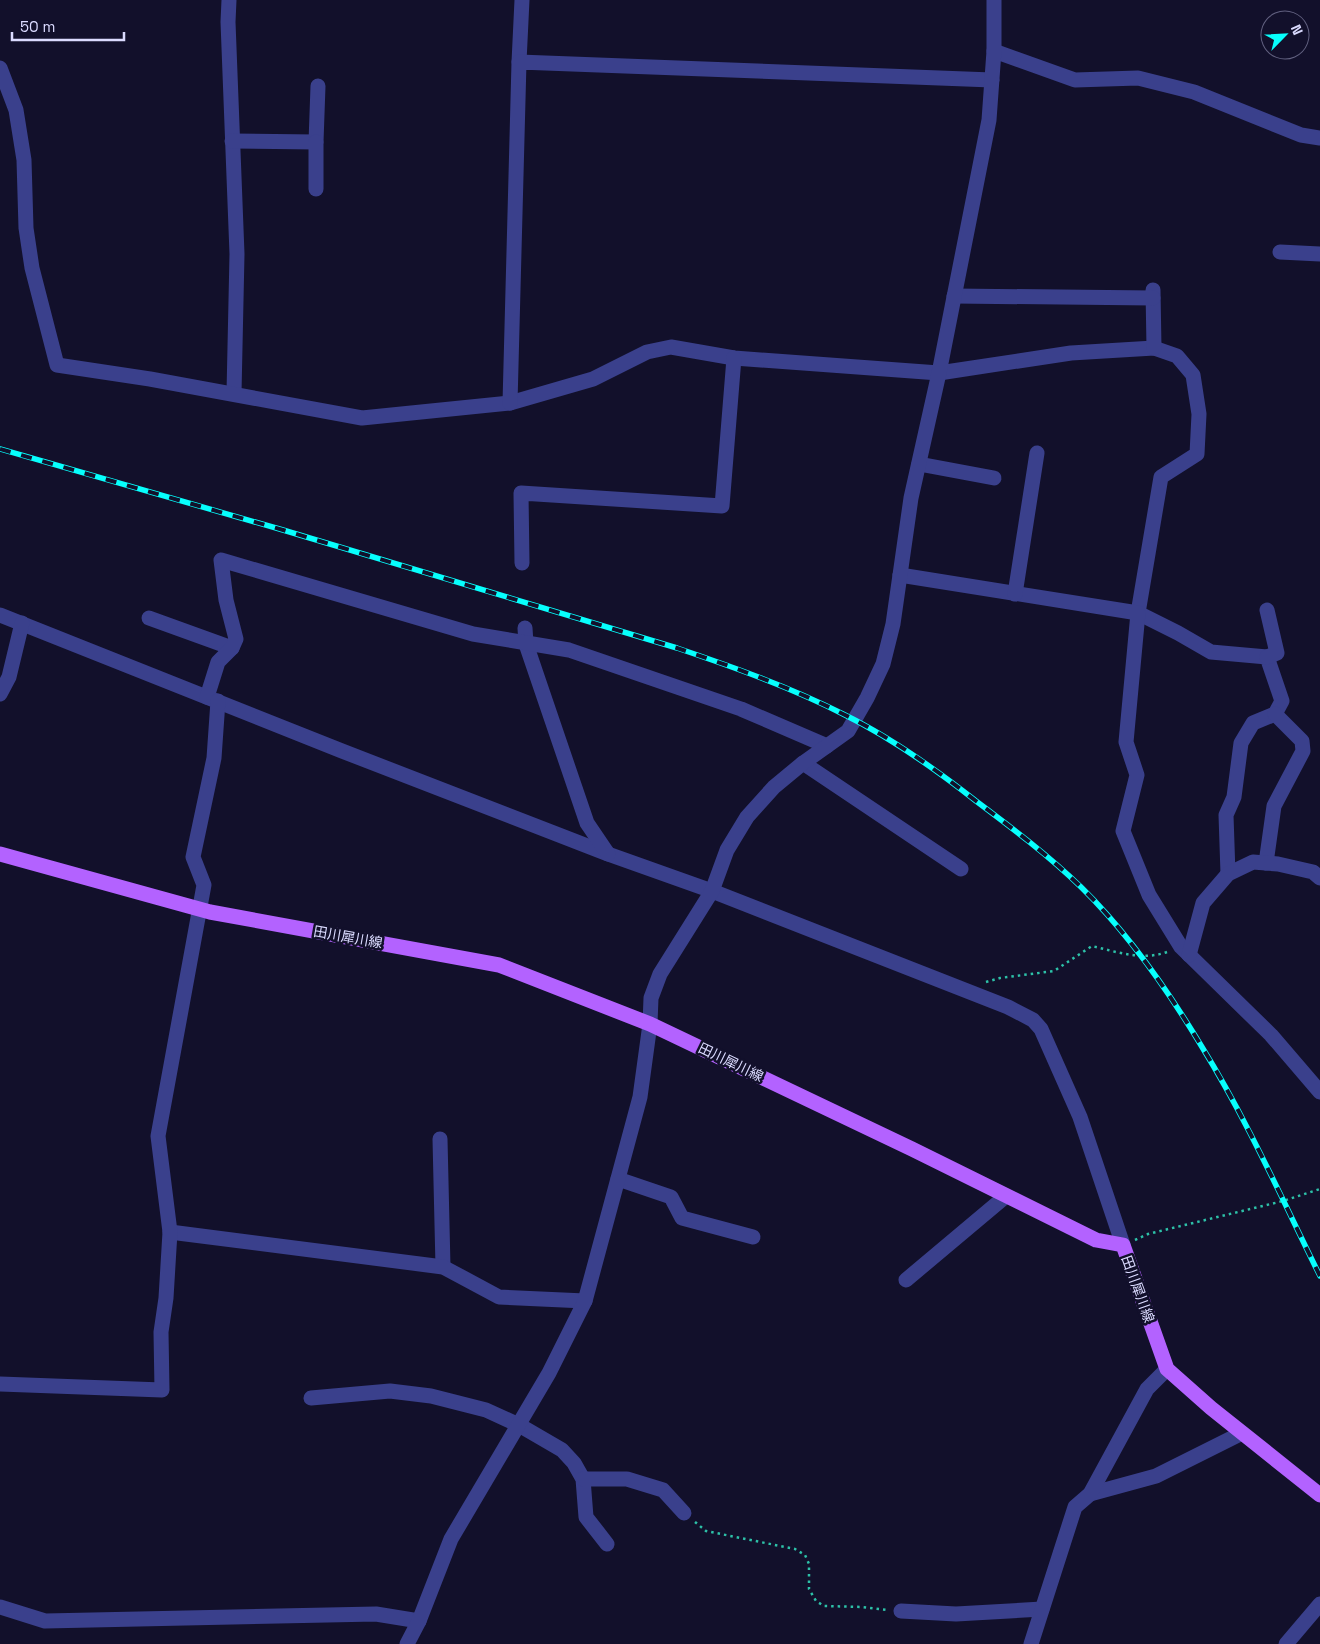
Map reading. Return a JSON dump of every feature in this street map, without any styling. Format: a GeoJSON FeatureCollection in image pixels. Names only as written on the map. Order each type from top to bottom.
{"type":"FeatureCollection","features":[{"type":"Feature","properties":{"kind":"main road","name":"田川犀川線"},"geometry":{"type":"LineString","coordinates":[[0,854],[199,909],[499,965],[650,1024],[1096,1240],[1123,1246],[1167,1369],[1211,1408],[1320,1495]]}},
{"type":"Feature","properties":{"kind":"street"},"geometry":{"type":"LineString","coordinates":[[229,0],[228,22],[237,254],[234,393]]}},
{"type":"Feature","properties":{"kind":"street"},"geometry":{"type":"LineString","coordinates":[[510,403],[522,0]]}},
{"type":"Feature","properties":{"kind":"street"},"geometry":{"type":"LineString","coordinates":[[407,1644],[419,1621],[451,1539],[520,1425],[549,1373],[584,1301],[640,1097],[650,1024],[651,998],[660,974],[712,892],[727,850],[747,816],[774,787],[803,763],[848,731],[868,698],[883,664],[893,624],[911,498],[939,373],[989,120],[994,52],[994,0]]}},
{"type":"Feature","properties":{"kind":"street"},"geometry":{"type":"LineString","coordinates":[[994,52],[1075,80],[1138,78],[1194,92],[1301,135],[1320,138]]}},
{"type":"Feature","properties":{"kind":"street"},"geometry":{"type":"LineString","coordinates":[[519,62],[992,80]]}},
{"type":"Feature","properties":{"kind":"street"},"geometry":{"type":"LineString","coordinates":[[0,68],[16,110],[24,160],[26,228],[32,268],[57,365],[234,393],[362,418],[510,403],[593,379],[647,352],[672,347],[734,358],[939,373],[1071,353],[1154,348],[1177,356],[1192,375],[1199,414],[1197,454],[1161,477],[1138,613],[1126,742],[1138,775],[1123,831],[1149,895],[1185,951],[1271,1035],[1320,1092]]}},
{"type":"Feature","properties":{"kind":"street"},"geometry":{"type":"LineString","coordinates":[[316,189],[318,86]]}},
{"type":"Feature","properties":{"kind":"street"},"geometry":{"type":"LineString","coordinates":[[232,141],[316,142]]}},
{"type":"Feature","properties":{"kind":"street"},"geometry":{"type":"LineString","coordinates":[[1280,252],[1320,254]]}},
{"type":"Feature","properties":{"kind":"street"},"geometry":{"type":"LineString","coordinates":[[954,296],[1153,294],[1154,348]]}},
{"type":"Feature","properties":{"kind":"street"},"geometry":{"type":"LineString","coordinates":[[522,562],[521,493],[722,506],[734,358]]}},
{"type":"Feature","properties":{"kind":"street"},"geometry":{"type":"LineString","coordinates":[[1015,594],[1037,453]]}},
{"type":"Feature","properties":{"kind":"street"},"geometry":{"type":"LineString","coordinates":[[919,464],[994,478]]}},
{"type":"Feature","properties":{"kind":"street"},"geometry":{"type":"LineString","coordinates":[[0,1384],[162,1390],[161,1332],[166,1298],[170,1232],[158,1136],[204,885],[193,857],[214,758],[212,699],[218,662],[232,648],[236,639],[226,600],[221,560],[473,634],[569,650],[742,709],[827,746]]}},
{"type":"Feature","properties":{"kind":"street"},"geometry":{"type":"LineString","coordinates":[[900,575],[1138,613],[1211,652],[1267,657],[1277,653],[1267,610]]}},
{"type":"Feature","properties":{"kind":"street"},"geometry":{"type":"LineString","coordinates":[[0,615],[351,755],[1008,1007],[1033,1020],[1041,1029],[1080,1117],[1123,1246]]}},
{"type":"Feature","properties":{"kind":"street"},"geometry":{"type":"LineString","coordinates":[[149,618],[232,648]]}},
{"type":"Feature","properties":{"kind":"street"},"geometry":{"type":"LineString","coordinates":[[0,694],[9,677],[22,624]]}},
{"type":"Feature","properties":{"kind":"street"},"geometry":{"type":"LineString","coordinates":[[525,628],[526,644],[587,823],[608,854]]}},
{"type":"Feature","properties":{"kind":"street"},"geometry":{"type":"LineString","coordinates":[[1228,874],[1226,815],[1234,797],[1241,743],[1253,723],[1275,714],[1282,700],[1267,657]]}},
{"type":"Feature","properties":{"kind":"street"},"geometry":{"type":"LineString","coordinates":[[1266,863],[1274,806],[1303,751],[1302,741],[1275,714]]}},
{"type":"Feature","properties":{"kind":"street"},"geometry":{"type":"LineString","coordinates":[[803,763],[961,869]]}},
{"type":"Feature","properties":{"kind":"street"},"geometry":{"type":"LineString","coordinates":[[1185,951],[1203,903],[1228,874],[1253,862],[1278,864],[1312,872],[1320,878]]}},
{"type":"Feature","properties":{"kind":"street"},"geometry":{"type":"LineString","coordinates":[[440,1138],[443,1267]]}},
{"type":"Feature","properties":{"kind":"street"},"geometry":{"type":"LineString","coordinates":[[618,1179],[671,1197],[675,1201],[682,1218],[753,1237]]}},
{"type":"Feature","properties":{"kind":"street"},"geometry":{"type":"LineString","coordinates":[[906,1280],[1006,1196]]}},
{"type":"Feature","properties":{"kind":"street"},"geometry":{"type":"LineString","coordinates":[[170,1232],[443,1267],[499,1296],[584,1301]]}},
{"type":"Feature","properties":{"kind":"street"},"geometry":{"type":"LineString","coordinates":[[1031,1644],[1075,1507],[1090,1494],[1147,1389],[1167,1369]]}},
{"type":"Feature","properties":{"kind":"street"},"geometry":{"type":"LineString","coordinates":[[311,1398],[390,1391],[430,1396],[486,1410],[520,1425],[562,1450],[574,1463],[583,1479],[586,1518],[606,1544]]}},
{"type":"Feature","properties":{"kind":"street"},"geometry":{"type":"LineString","coordinates":[[1090,1494],[1156,1476],[1242,1433]]}},
{"type":"Feature","properties":{"kind":"street"},"geometry":{"type":"LineString","coordinates":[[583,1479],[627,1478],[663,1490],[684,1514]]}},
{"type":"Feature","properties":{"kind":"street"},"geometry":{"type":"LineString","coordinates":[[1286,1644],[1320,1604]]}},
{"type":"Feature","properties":{"kind":"street"},"geometry":{"type":"LineString","coordinates":[[0,1607],[45,1621],[376,1614],[419,1621]]}},
{"type":"Feature","properties":{"kind":"street"},"geometry":{"type":"LineString","coordinates":[[901,1611],[956,1614],[1042,1609]]}},
{"type":"Feature","properties":{"kind":"path"},"geometry":{"type":"LineString","coordinates":[[967,991],[981,983],[1000,978],[1054,971],[1092,946],[1140,957],[1185,951]]}},
{"type":"Feature","properties":{"kind":"path"},"geometry":{"type":"LineString","coordinates":[[1123,1246],[1148,1234],[1283,1201],[1320,1189]]}},
{"type":"Feature","properties":{"kind":"path"},"geometry":{"type":"LineString","coordinates":[[684,1514],[706,1532],[795,1549],[805,1555],[809,1564],[809,1589],[816,1601],[824,1606],[901,1611]]}},
{"type":"Feature","properties":{"kind":"railway"},"geometry":{"type":"LineString","coordinates":[[0,449],[283,530],[677,648],[803,695],[860,723],[895,743],[944,777],[1043,853],[1081,887],[1131,943],[1176,1005],[1234,1103],[1320,1276]]}}]}
